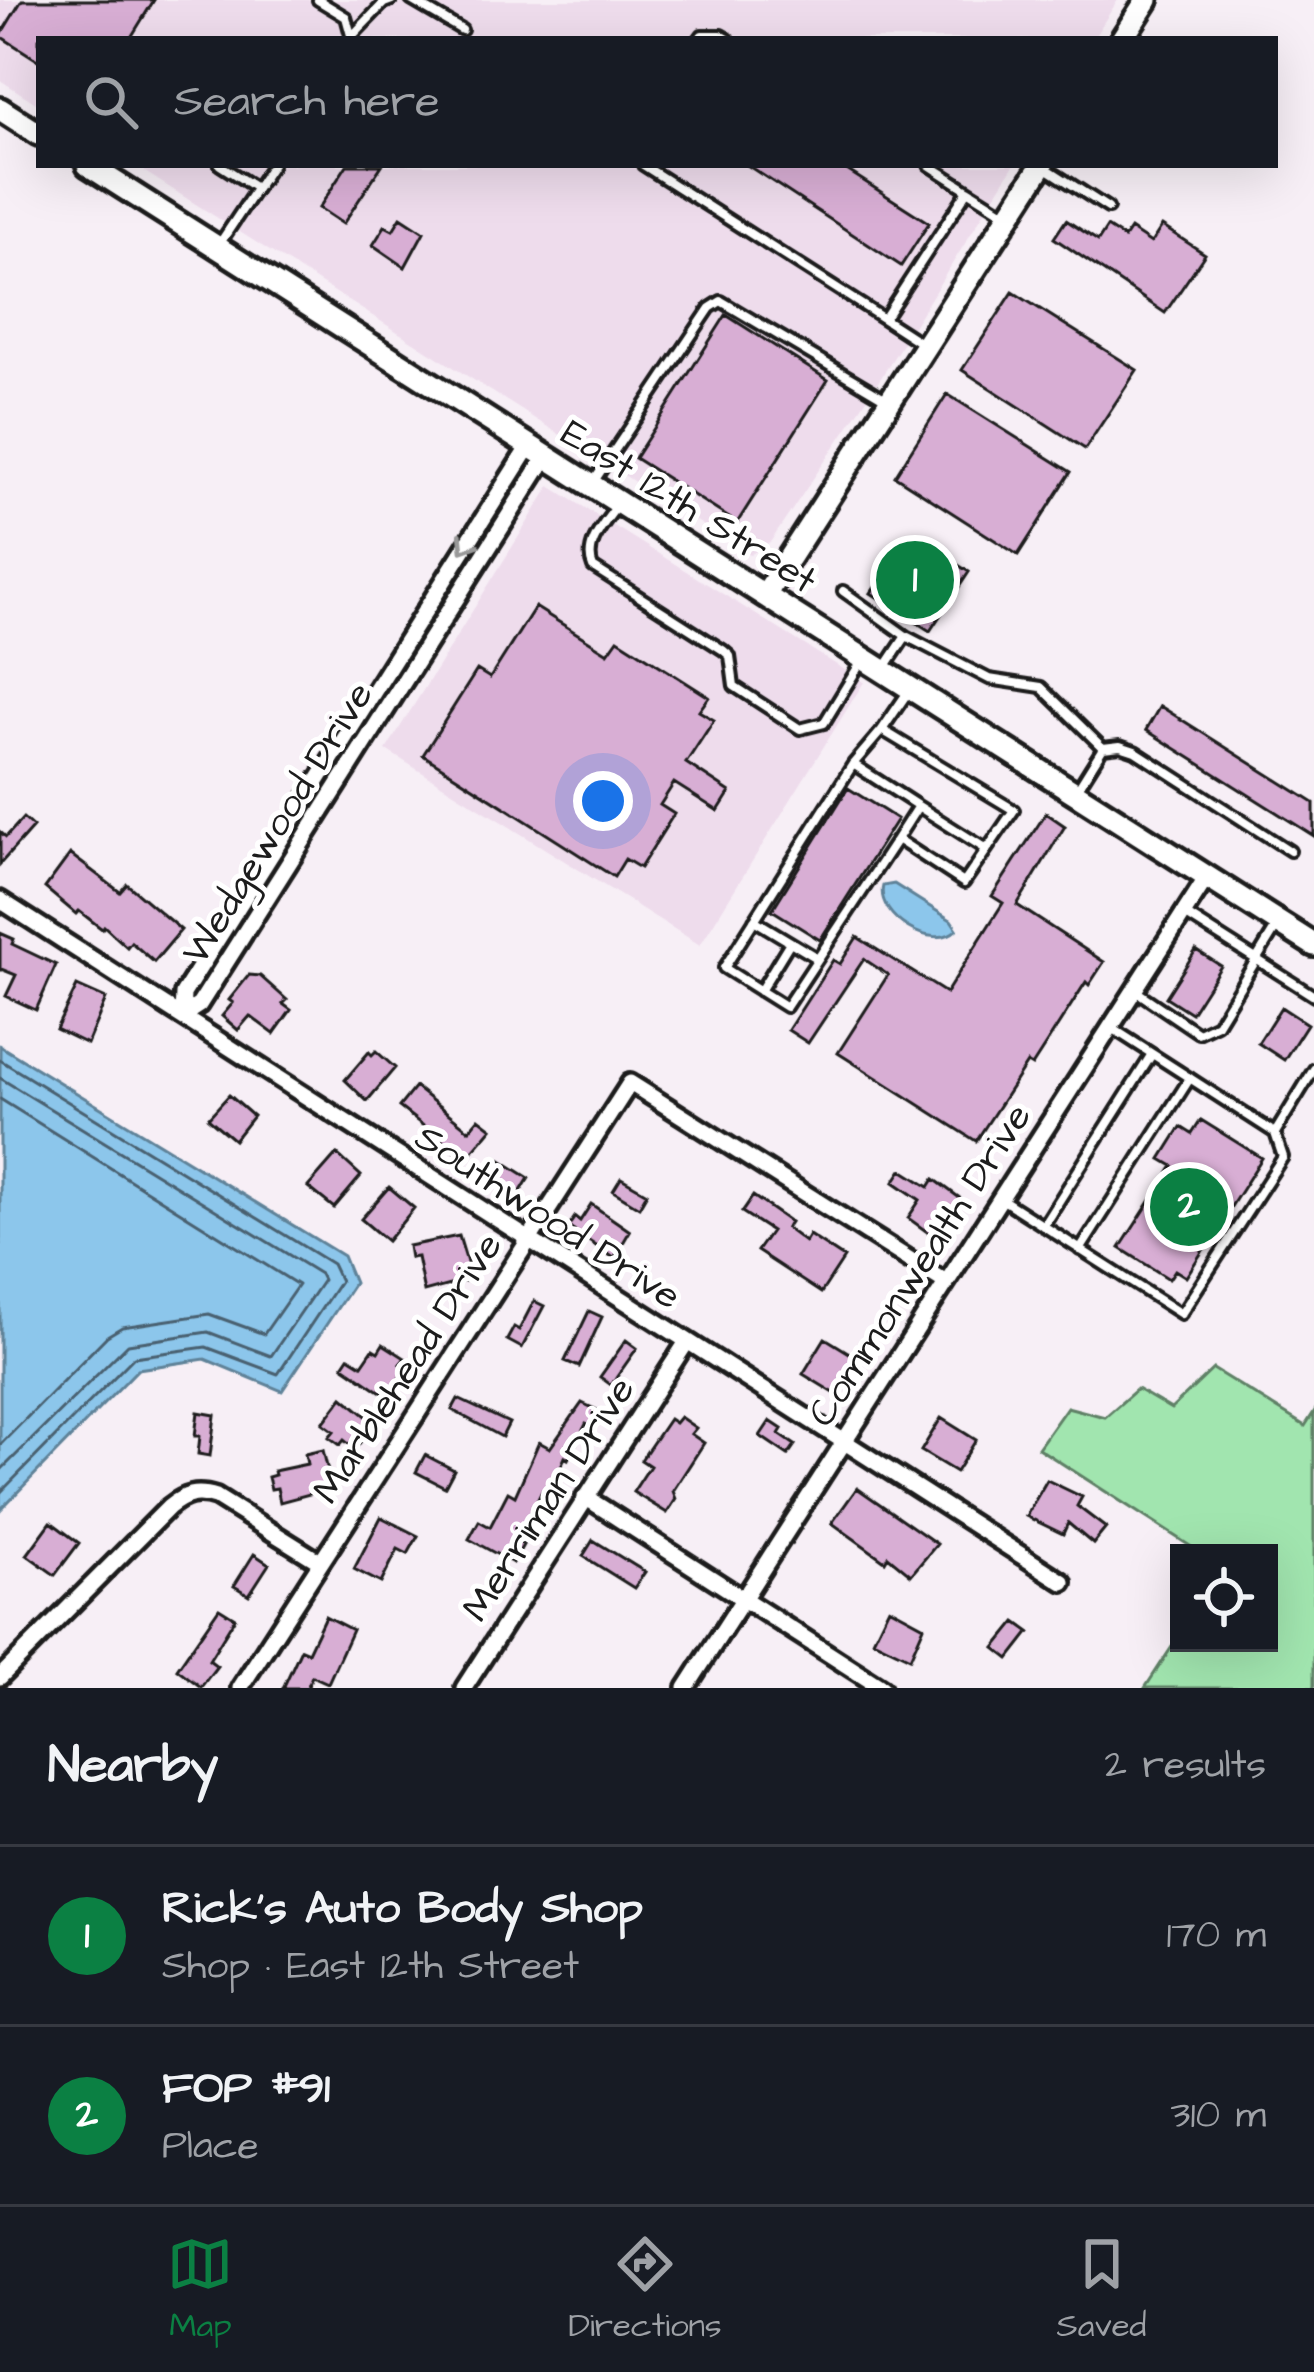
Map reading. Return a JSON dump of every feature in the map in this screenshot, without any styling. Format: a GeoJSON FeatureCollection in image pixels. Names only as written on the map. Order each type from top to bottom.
{"type":"FeatureCollection","features":[{"type":"Feature","properties":{"kind":"street"},"geometry":{"type":"LineString","coordinates":[[1124,36],[1147,0]]}},
{"type":"Feature","properties":{"kind":"street"},"geometry":{"type":"LineString","coordinates":[[0,110],[36,132]]}},
{"type":"Feature","properties":{"kind":"street","name":"East 12th Street"},"geometry":{"type":"LineString","coordinates":[[93,168],[1314,945]]}},
{"type":"Feature","properties":{"kind":"street"},"geometry":{"type":"LineString","coordinates":[[765,596],[1040,168]]}},
{"type":"Feature","properties":{"kind":"street","name":"Wedgewood Drive"},"geometry":{"type":"LineString","coordinates":[[182,1016],[183,994],[537,451]]}},
{"type":"Feature","properties":{"kind":"street","name":"Commonwealth Drive"},"geometry":{"type":"LineString","coordinates":[[686,1688],[1207,877]]}},
{"type":"Feature","properties":{"kind":"street","name":"Southwood Drive"},"geometry":{"type":"LineString","coordinates":[[0,900],[1063,1582]]}},
{"type":"Feature","properties":{"kind":"street","name":"Marblehead Drive"},"geometry":{"type":"LineString","coordinates":[[239,1688],[630,1083],[945,1282]]}},
{"type":"Feature","properties":{"kind":"street","name":"Merriman Drive"},"geometry":{"type":"LineString","coordinates":[[464,1688],[686,1343]]}},
{"type":"Feature","properties":{"kind":"street"},"geometry":{"type":"LineString","coordinates":[[0,1677],[169,1507],[189,1494],[216,1497],[320,1562]]}},
{"type":"Feature","properties":{"kind":"street"},"geometry":{"type":"LineString","coordinates":[[585,1497],[883,1688]]}},
{"type":"Feature","properties":{"kind":"lane"},"geometry":{"type":"LineString","coordinates":[[318,0],[346,16],[353,36]]}},
{"type":"Feature","properties":{"kind":"lane"},"geometry":{"type":"LineString","coordinates":[[354,36],[384,2],[392,0]]}},
{"type":"Feature","properties":{"kind":"lane"},"geometry":{"type":"LineString","coordinates":[[412,0],[462,30]]}},
{"type":"Feature","properties":{"kind":"lane"},"geometry":{"type":"LineString","coordinates":[[225,168],[256,188]]}},
{"type":"Feature","properties":{"kind":"lane"},"geometry":{"type":"LineString","coordinates":[[218,247],[270,168]]}},
{"type":"Feature","properties":{"kind":"lane"},"geometry":{"type":"LineString","coordinates":[[648,168],[926,347]]}},
{"type":"Feature","properties":{"kind":"lane"},"geometry":{"type":"LineString","coordinates":[[933,168],[1010,216]]}},
{"type":"Feature","properties":{"kind":"lane"},"geometry":{"type":"LineString","coordinates":[[1047,168],[1108,208]]}},
{"type":"Feature","properties":{"kind":"lane"},"geometry":{"type":"LineString","coordinates":[[884,319],[968,190]]}},
{"type":"Feature","properties":{"kind":"lane"},"geometry":{"type":"LineString","coordinates":[[591,485],[710,308],[721,301],[891,402]]}},
{"type":"Feature","properties":{"kind":"lane"},"geometry":{"type":"LineString","coordinates":[[619,503],[590,545],[593,567],[723,650],[730,656],[734,686],[800,729],[824,724],[873,664],[906,636]]}},
{"type":"Feature","properties":{"kind":"lane"},"geometry":{"type":"LineString","coordinates":[[843,591],[906,636],[989,679],[1041,687],[1103,748]]}},
{"type":"Feature","properties":{"kind":"lane"},"geometry":{"type":"LineString","coordinates":[[911,688],[853,764],[724,968],[786,1006],[918,806]]}},
{"type":"Feature","properties":{"kind":"lane"},"geometry":{"type":"LineString","coordinates":[[882,730],[1014,810],[964,883],[897,839]]}},
{"type":"Feature","properties":{"kind":"lane"},"geometry":{"type":"LineString","coordinates":[[1075,793],[1103,748]]}},
{"type":"Feature","properties":{"kind":"lane"},"geometry":{"type":"LineString","coordinates":[[1103,748],[1135,751],[1290,850]]}},
{"type":"Feature","properties":{"kind":"lane"},"geometry":{"type":"LineString","coordinates":[[853,764],[986,849]]}},
{"type":"Feature","properties":{"kind":"lane"},"geometry":{"type":"LineString","coordinates":[[1184,913],[1314,996]]}},
{"type":"Feature","properties":{"kind":"lane"},"geometry":{"type":"LineString","coordinates":[[754,920],[817,958]]}},
{"type":"Feature","properties":{"kind":"lane"},"geometry":{"type":"LineString","coordinates":[[1134,990],[1198,1033],[1217,1024],[1279,922]]}},
{"type":"Feature","properties":{"kind":"lane"},"geometry":{"type":"LineString","coordinates":[[760,991],[790,942]]}},
{"type":"Feature","properties":{"kind":"lane"},"geometry":{"type":"LineString","coordinates":[[1000,1198],[1181,1314],[1283,1157],[1275,1133],[1111,1027]]}},
{"type":"Feature","properties":{"kind":"lane"},"geometry":{"type":"LineString","coordinates":[[1043,1226],[1152,1054]]}},
{"type":"Feature","properties":{"kind":"lane"},"geometry":{"type":"LineString","coordinates":[[1275,1133],[1314,1069]]}},
{"type":"Feature","properties":{"kind":"lane"},"geometry":{"type":"LineString","coordinates":[[1080,1250],[1190,1078]]}},
{"type":"Feature","properties":{"kind":"shaded area"},"geometry":{"type":"Polygon","coordinates":[[[0,0],[1118,0],[1095,36],[36,36],[36,103],[0,80],[0,0]]]}},
{"type":"Feature","properties":{"kind":"shaded area"},"geometry":{"type":"Polygon","coordinates":[[[139,168],[1012,168],[877,384],[771,541],[750,555],[139,168]]]}},
{"type":"Feature","properties":{"kind":"shaded area"},"geometry":{"type":"Polygon","coordinates":[[[550,486],[864,682],[700,945],[386,750],[550,486]]]}},
{"type":"Feature","properties":{"kind":"green space"},"geometry":{"type":"Polygon","coordinates":[[[1213,1369],[1305,1426],[1314,1412],[1314,1688],[1145,1688],[1170,1650],[1278,1652],[1278,1544],[1187,1544],[1038,1448],[1067,1407],[1105,1417],[1137,1389],[1171,1409],[1213,1369]]]}},
{"type":"Feature","properties":{"kind":"water"},"geometry":{"type":"Polygon","coordinates":[[[894,884],[951,920],[957,929],[935,937],[908,928],[888,909],[883,897],[883,886],[894,884]]]}},
{"type":"Feature","properties":{"kind":"water"},"geometry":{"type":"Polygon","coordinates":[[[0,1046],[343,1256],[354,1283],[282,1391],[205,1359],[138,1369],[0,1510],[0,1046]]]}},
{"type":"Feature","properties":{"kind":"building"},"geometry":{"type":"Polygon","coordinates":[[[22,0],[154,0],[132,36],[36,36],[36,59],[0,36],[22,0]]]}},
{"type":"Feature","properties":{"kind":"building"},"geometry":{"type":"Polygon","coordinates":[[[345,168],[380,168],[343,224],[319,208],[345,168]]]}},
{"type":"Feature","properties":{"kind":"building"},"geometry":{"type":"Polygon","coordinates":[[[752,168],[844,168],[929,223],[901,266],[752,168]]]}},
{"type":"Feature","properties":{"kind":"building"},"geometry":{"type":"Polygon","coordinates":[[[401,217],[424,232],[405,267],[373,245],[385,226],[393,230],[401,217]]]}},
{"type":"Feature","properties":{"kind":"building"},"geometry":{"type":"Polygon","coordinates":[[[1066,220],[1098,241],[1107,227],[1124,238],[1130,229],[1151,243],[1162,226],[1205,254],[1165,313],[1054,238],[1066,220]]]}},
{"type":"Feature","properties":{"kind":"building"},"geometry":{"type":"Polygon","coordinates":[[[1013,292],[1137,370],[1085,449],[962,370],[1013,292]]]}},
{"type":"Feature","properties":{"kind":"building"},"geometry":{"type":"Polygon","coordinates":[[[726,315],[828,380],[737,523],[635,458],[726,315]]]}},
{"type":"Feature","properties":{"kind":"building"},"geometry":{"type":"Polygon","coordinates":[[[947,394],[1071,472],[1018,555],[895,476],[947,394]]]}},
{"type":"Feature","properties":{"kind":"building"},"geometry":{"type":"Polygon","coordinates":[[[910,534],[969,572],[930,631],[871,593],[910,534]]]}},
{"type":"Feature","properties":{"kind":"building"},"geometry":{"type":"Polygon","coordinates":[[[535,607],[608,653],[618,639],[709,697],[699,711],[714,720],[686,763],[730,792],[718,811],[674,783],[660,805],[674,814],[640,868],[625,859],[614,877],[423,755],[477,670],[490,678],[535,607]]]}},
{"type":"Feature","properties":{"kind":"building"},"geometry":{"type":"Polygon","coordinates":[[[1160,706],[1314,803],[1314,836],[1146,730],[1160,706]]]}},
{"type":"Feature","properties":{"kind":"building"},"geometry":{"type":"Polygon","coordinates":[[[848,788],[897,819],[820,940],[772,910],[848,788]]]}},
{"type":"Feature","properties":{"kind":"building"},"geometry":{"type":"Polygon","coordinates":[[[1046,813],[1065,826],[1017,905],[1104,962],[1032,1066],[1027,1063],[976,1141],[838,1053],[888,975],[864,959],[808,1043],[788,1030],[833,960],[840,964],[857,937],[946,993],[1003,903],[992,896],[1046,813]]]}},
{"type":"Feature","properties":{"kind":"building"},"geometry":{"type":"Polygon","coordinates":[[[23,818],[33,827],[0,864],[0,832],[6,837],[23,818]]]}},
{"type":"Feature","properties":{"kind":"building"},"geometry":{"type":"Polygon","coordinates":[[[70,854],[120,892],[127,884],[181,930],[154,962],[131,942],[127,947],[104,926],[102,929],[79,911],[76,914],[45,888],[70,854]]]}},
{"type":"Feature","properties":{"kind":"building"},"geometry":{"type":"Polygon","coordinates":[[[0,933],[56,965],[36,1010],[6,996],[16,975],[0,971],[0,933]]]}},
{"type":"Feature","properties":{"kind":"building"},"geometry":{"type":"Polygon","coordinates":[[[1196,950],[1221,966],[1191,1013],[1166,997],[1196,950]]]}},
{"type":"Feature","properties":{"kind":"building"},"geometry":{"type":"Polygon","coordinates":[[[249,975],[260,976],[287,1000],[283,1004],[291,1010],[274,1034],[250,1016],[238,1030],[222,1016],[249,975]]]}},
{"type":"Feature","properties":{"kind":"building"},"geometry":{"type":"Polygon","coordinates":[[[77,986],[106,999],[87,1044],[56,1029],[77,986]]]}},
{"type":"Feature","properties":{"kind":"building"},"geometry":{"type":"Polygon","coordinates":[[[1281,1007],[1307,1024],[1284,1060],[1258,1043],[1281,1007]]]}},
{"type":"Feature","properties":{"kind":"building"},"geometry":{"type":"Polygon","coordinates":[[[376,1051],[395,1068],[367,1101],[345,1080],[369,1052],[376,1051]]]}},
{"type":"Feature","properties":{"kind":"building"},"geometry":{"type":"Polygon","coordinates":[[[415,1087],[469,1130],[479,1118],[492,1128],[466,1159],[399,1107],[415,1087]]]}},
{"type":"Feature","properties":{"kind":"building"},"geometry":{"type":"Polygon","coordinates":[[[229,1095],[253,1116],[234,1140],[208,1118],[229,1095]]]}},
{"type":"Feature","properties":{"kind":"building"},"geometry":{"type":"Polygon","coordinates":[[[1201,1120],[1262,1158],[1186,1277],[1175,1270],[1169,1279],[1120,1248],[1173,1166],[1161,1159],[1181,1127],[1192,1134],[1201,1120]]]}},
{"type":"Feature","properties":{"kind":"building"},"geometry":{"type":"Polygon","coordinates":[[[337,1154],[361,1176],[334,1208],[308,1187],[337,1154]]]}},
{"type":"Feature","properties":{"kind":"building"},"geometry":{"type":"Polygon","coordinates":[[[496,1157],[529,1178],[518,1196],[485,1176],[496,1157]]]}},
{"type":"Feature","properties":{"kind":"building"},"geometry":{"type":"Polygon","coordinates":[[[902,1170],[929,1187],[934,1179],[961,1199],[937,1239],[908,1218],[920,1200],[894,1182],[902,1170]]]}},
{"type":"Feature","properties":{"kind":"building"},"geometry":{"type":"Polygon","coordinates":[[[621,1178],[647,1193],[639,1207],[613,1191],[621,1178]]]}},
{"type":"Feature","properties":{"kind":"building"},"geometry":{"type":"Polygon","coordinates":[[[389,1187],[414,1208],[387,1241],[361,1219],[389,1187]]]}},
{"type":"Feature","properties":{"kind":"building"},"geometry":{"type":"Polygon","coordinates":[[[753,1196],[790,1222],[786,1228],[805,1242],[809,1235],[844,1258],[821,1293],[757,1251],[771,1231],[742,1212],[753,1196]]]}},
{"type":"Feature","properties":{"kind":"building"},"geometry":{"type":"Polygon","coordinates":[[[591,1204],[630,1231],[614,1258],[568,1227],[575,1217],[580,1221],[591,1204]]]}},
{"type":"Feature","properties":{"kind":"building"},"geometry":{"type":"Polygon","coordinates":[[[459,1236],[472,1279],[424,1292],[417,1257],[410,1258],[408,1246],[459,1236]]]}},
{"type":"Feature","properties":{"kind":"building"},"geometry":{"type":"Polygon","coordinates":[[[534,1301],[544,1306],[522,1348],[507,1340],[514,1327],[519,1330],[534,1301]]]}},
{"type":"Feature","properties":{"kind":"building"},"geometry":{"type":"Polygon","coordinates":[[[589,1311],[602,1317],[579,1367],[565,1361],[589,1311]]]}},
{"type":"Feature","properties":{"kind":"building"},"geometry":{"type":"Polygon","coordinates":[[[825,1338],[856,1357],[834,1393],[803,1374],[825,1338]]]}},
{"type":"Feature","properties":{"kind":"building"},"geometry":{"type":"Polygon","coordinates":[[[626,1340],[637,1348],[611,1385],[600,1377],[626,1340]]]}},
{"type":"Feature","properties":{"kind":"building"},"geometry":{"type":"Polygon","coordinates":[[[383,1344],[405,1358],[400,1364],[406,1368],[387,1396],[343,1366],[349,1357],[362,1365],[383,1344]]]}},
{"type":"Feature","properties":{"kind":"building"},"geometry":{"type":"Polygon","coordinates":[[[343,1397],[375,1423],[355,1449],[329,1437],[334,1431],[323,1423],[343,1397]]]}},
{"type":"Feature","properties":{"kind":"building"},"geometry":{"type":"Polygon","coordinates":[[[458,1399],[509,1423],[502,1437],[452,1410],[458,1399]]]}},
{"type":"Feature","properties":{"kind":"building"},"geometry":{"type":"Polygon","coordinates":[[[582,1403],[599,1411],[591,1427],[586,1424],[568,1459],[565,1457],[549,1494],[542,1491],[517,1541],[523,1545],[513,1563],[469,1539],[479,1521],[490,1527],[508,1492],[515,1496],[539,1442],[550,1448],[582,1403]]]}},
{"type":"Feature","properties":{"kind":"building"},"geometry":{"type":"Polygon","coordinates":[[[198,1412],[215,1415],[210,1456],[198,1454],[198,1412]]]}},
{"type":"Feature","properties":{"kind":"building"},"geometry":{"type":"Polygon","coordinates":[[[680,1417],[696,1428],[691,1434],[704,1443],[673,1491],[676,1499],[667,1513],[633,1492],[650,1466],[641,1460],[669,1419],[675,1423],[680,1417]]]}},
{"type":"Feature","properties":{"kind":"building"},"geometry":{"type":"Polygon","coordinates":[[[941,1418],[976,1440],[956,1472],[921,1451],[941,1418]]]}},
{"type":"Feature","properties":{"kind":"building"},"geometry":{"type":"Polygon","coordinates":[[[770,1421],[795,1445],[788,1455],[760,1436],[770,1421]]]}},
{"type":"Feature","properties":{"kind":"building"},"geometry":{"type":"Polygon","coordinates":[[[323,1450],[332,1488],[280,1502],[268,1477],[274,1471],[307,1464],[305,1454],[323,1450]]]}},
{"type":"Feature","properties":{"kind":"building"},"geometry":{"type":"Polygon","coordinates":[[[425,1455],[454,1470],[445,1487],[416,1472],[425,1455]]]}},
{"type":"Feature","properties":{"kind":"building"},"geometry":{"type":"Polygon","coordinates":[[[1047,1480],[1082,1497],[1077,1506],[1106,1528],[1093,1544],[1068,1523],[1063,1534],[1026,1516],[1047,1480]]]}},
{"type":"Feature","properties":{"kind":"building"},"geometry":{"type":"Polygon","coordinates":[[[857,1488],[937,1544],[911,1575],[832,1523],[857,1488]]]}},
{"type":"Feature","properties":{"kind":"building"},"geometry":{"type":"Polygon","coordinates":[[[381,1517],[418,1536],[408,1554],[398,1549],[381,1583],[354,1569],[381,1517]]]}},
{"type":"Feature","properties":{"kind":"building"},"geometry":{"type":"Polygon","coordinates":[[[51,1522],[79,1543],[55,1575],[27,1555],[51,1522]]]}},
{"type":"Feature","properties":{"kind":"building"},"geometry":{"type":"Polygon","coordinates":[[[593,1540],[645,1572],[634,1588],[583,1556],[593,1540]]]}},
{"type":"Feature","properties":{"kind":"building"},"geometry":{"type":"Polygon","coordinates":[[[254,1554],[269,1564],[249,1595],[234,1586],[254,1554]]]}},
{"type":"Feature","properties":{"kind":"building"},"geometry":{"type":"Polygon","coordinates":[[[889,1607],[924,1626],[910,1658],[873,1640],[889,1607]]]}},
{"type":"Feature","properties":{"kind":"building"},"geometry":{"type":"Polygon","coordinates":[[[219,1608],[235,1618],[209,1660],[217,1666],[201,1687],[177,1669],[219,1608]]]}},
{"type":"Feature","properties":{"kind":"building"},"geometry":{"type":"Polygon","coordinates":[[[325,1616],[352,1630],[328,1683],[312,1676],[307,1688],[283,1688],[301,1649],[308,1652],[325,1616]]]}},
{"type":"Feature","properties":{"kind":"building"},"geometry":{"type":"Polygon","coordinates":[[[1016,1622],[1030,1632],[1009,1659],[995,1648],[1016,1622]]]}},
{"type":"Feature","properties":{"kind":"place","name":"Rick's Auto Body Shop"},"geometry":{"type":"Point","coordinates":[915,580]}},
{"type":"Feature","properties":{"kind":"place","name":"FOP #91"},"geometry":{"type":"Point","coordinates":[1189,1207]}}]}
